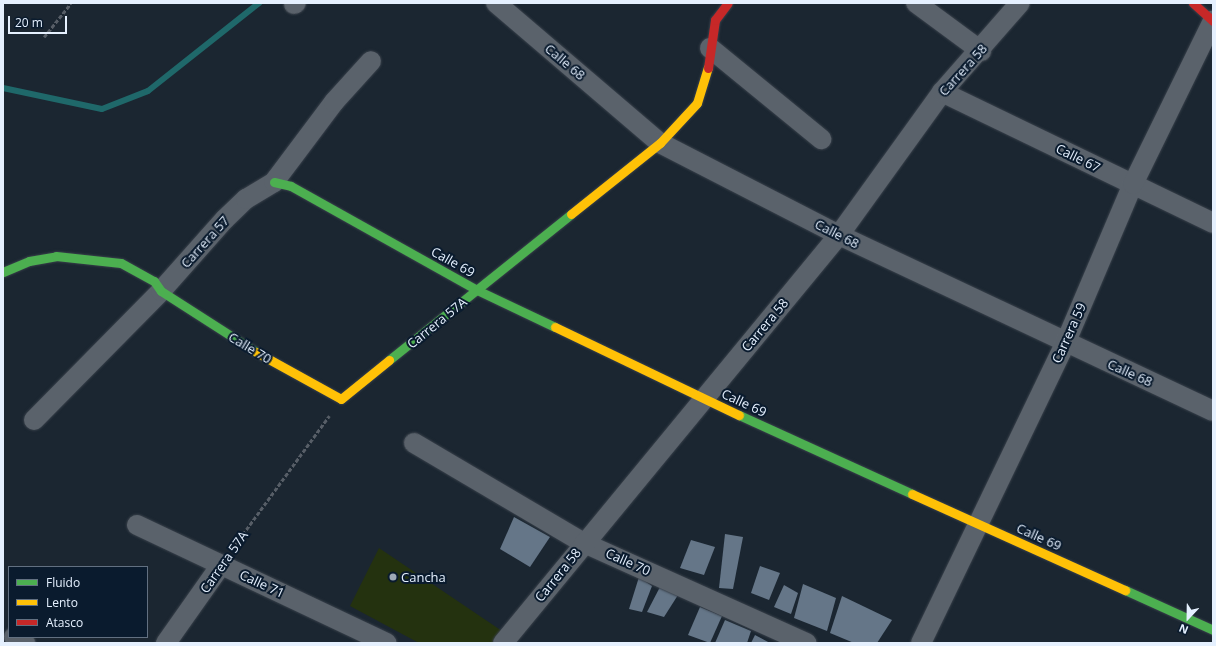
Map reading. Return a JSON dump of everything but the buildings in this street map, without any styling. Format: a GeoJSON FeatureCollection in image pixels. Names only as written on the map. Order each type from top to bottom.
{"type":"FeatureCollection","features":[{"type":"Feature","properties":{"kind":"street","name":"Calle 68"},"geometry":{"type":"LineString","coordinates":[[496,3],[660,143],[839,236],[1065,344],[1213,411]]}},
{"type":"Feature","properties":{"kind":"street","name":"Carrera 57A"},"geometry":{"type":"LineString","coordinates":[[341,399],[660,143],[697,103],[706,82],[715,20],[728,3]]}},
{"type":"Feature","properties":{"kind":"street"},"geometry":{"type":"LineString","coordinates":[[916,3],[981,51]]}},
{"type":"Feature","properties":{"kind":"street","name":"Carrera 58"},"geometry":{"type":"LineString","coordinates":[[503,643],[839,236],[942,92],[981,51],[1020,3]]}},
{"type":"Feature","properties":{"kind":"street"},"geometry":{"type":"LineString","coordinates":[[1193,3],[1213,21]]}},
{"type":"Feature","properties":{"kind":"street","name":"Carrera 59"},"geometry":{"type":"LineString","coordinates":[[921,643],[975,523],[1065,344],[1133,184],[1213,21]]}},
{"type":"Feature","properties":{"kind":"street"},"geometry":{"type":"LineString","coordinates":[[710,48],[821,139]]}},
{"type":"Feature","properties":{"kind":"street","name":"Carrera 57"},"geometry":{"type":"LineString","coordinates":[[34,420],[161,291],[225,219],[246,199],[274,182],[334,102],[371,61]]}},
{"type":"Feature","properties":{"kind":"street","name":"Calle 67"},"geometry":{"type":"LineString","coordinates":[[942,92],[1213,223]]}},
{"type":"Feature","properties":{"kind":"street","name":"Calle 69"},"geometry":{"type":"LineString","coordinates":[[274,182],[292,186],[477,290],[703,399],[1213,630]]}},
{"type":"Feature","properties":{"kind":"street","name":"Calle 70"},"geometry":{"type":"LineString","coordinates":[[3,272],[43,257],[79,256],[121,263],[154,281],[161,291],[250,349],[341,399]]}},
{"type":"Feature","properties":{"kind":"street","name":"Calle 70"},"geometry":{"type":"LineString","coordinates":[[414,443],[584,543],[807,643]]}},
{"type":"Feature","properties":{"kind":"street","name":"Calle 71"},"geometry":{"type":"LineString","coordinates":[[137,525],[387,643]]}},
{"type":"Feature","properties":{"kind":"street","name":"Carrera 57A"},"geometry":{"type":"LineString","coordinates":[[166,643],[221,565]]}},
{"type":"Feature","properties":{"kind":"path"},"geometry":{"type":"LineString","coordinates":[[44,37],[71,3]]}},
{"type":"Feature","properties":{"kind":"path","name":"Carrera 57A"},"geometry":{"type":"LineString","coordinates":[[221,565],[341,399]]}},
{"type":"Feature","properties":{"kind":"green space","name":"Cancha"},"geometry":{"type":"Polygon","coordinates":[[[379,548],[502,631],[492,643],[419,643],[350,606],[379,548]]]}},
{"type":"Feature","properties":{"kind":"waterway"},"geometry":{"type":"LineString","coordinates":[[3,88],[102,109],[148,91],[259,3]]}},
{"type":"Feature","properties":{"kind":"traffic: fast"},"geometry":{"type":"LineString","coordinates":[[274,182],[291,186],[477,290],[555,327]]}},
{"type":"Feature","properties":{"kind":"traffic: fast"},"geometry":{"type":"LineString","coordinates":[[389,360],[571,214]]}},
{"type":"Feature","properties":{"kind":"traffic: fast"},"geometry":{"type":"LineString","coordinates":[[3,272],[29,261],[56,256],[121,263],[154,281],[161,291],[256,352]]}},
{"type":"Feature","properties":{"kind":"traffic: fast"},"geometry":{"type":"LineString","coordinates":[[739,415],[912,494]]}},
{"type":"Feature","properties":{"kind":"traffic: fast"},"geometry":{"type":"LineString","coordinates":[[1125,590],[1213,630]]}},
{"type":"Feature","properties":{"kind":"traffic: slow"},"geometry":{"type":"LineString","coordinates":[[571,214],[660,143],[697,103],[708,68]]}},
{"type":"Feature","properties":{"kind":"traffic: slow"},"geometry":{"type":"LineString","coordinates":[[555,327],[739,415]]}},
{"type":"Feature","properties":{"kind":"traffic: slow"},"geometry":{"type":"LineString","coordinates":[[256,352],[341,399],[389,360]]}},
{"type":"Feature","properties":{"kind":"traffic: slow"},"geometry":{"type":"LineString","coordinates":[[912,494],[1125,590]]}},
{"type":"Feature","properties":{"kind":"traffic: jam"},"geometry":{"type":"LineString","coordinates":[[708,68],[715,20],[728,3]]}},
{"type":"Feature","properties":{"kind":"traffic: jam"},"geometry":{"type":"LineString","coordinates":[[1193,3],[1213,21]]}},
{"type":"Feature","properties":{"kind":"place","name":"Cancha"},"geometry":{"type":"Point","coordinates":[393,577]}}]}
